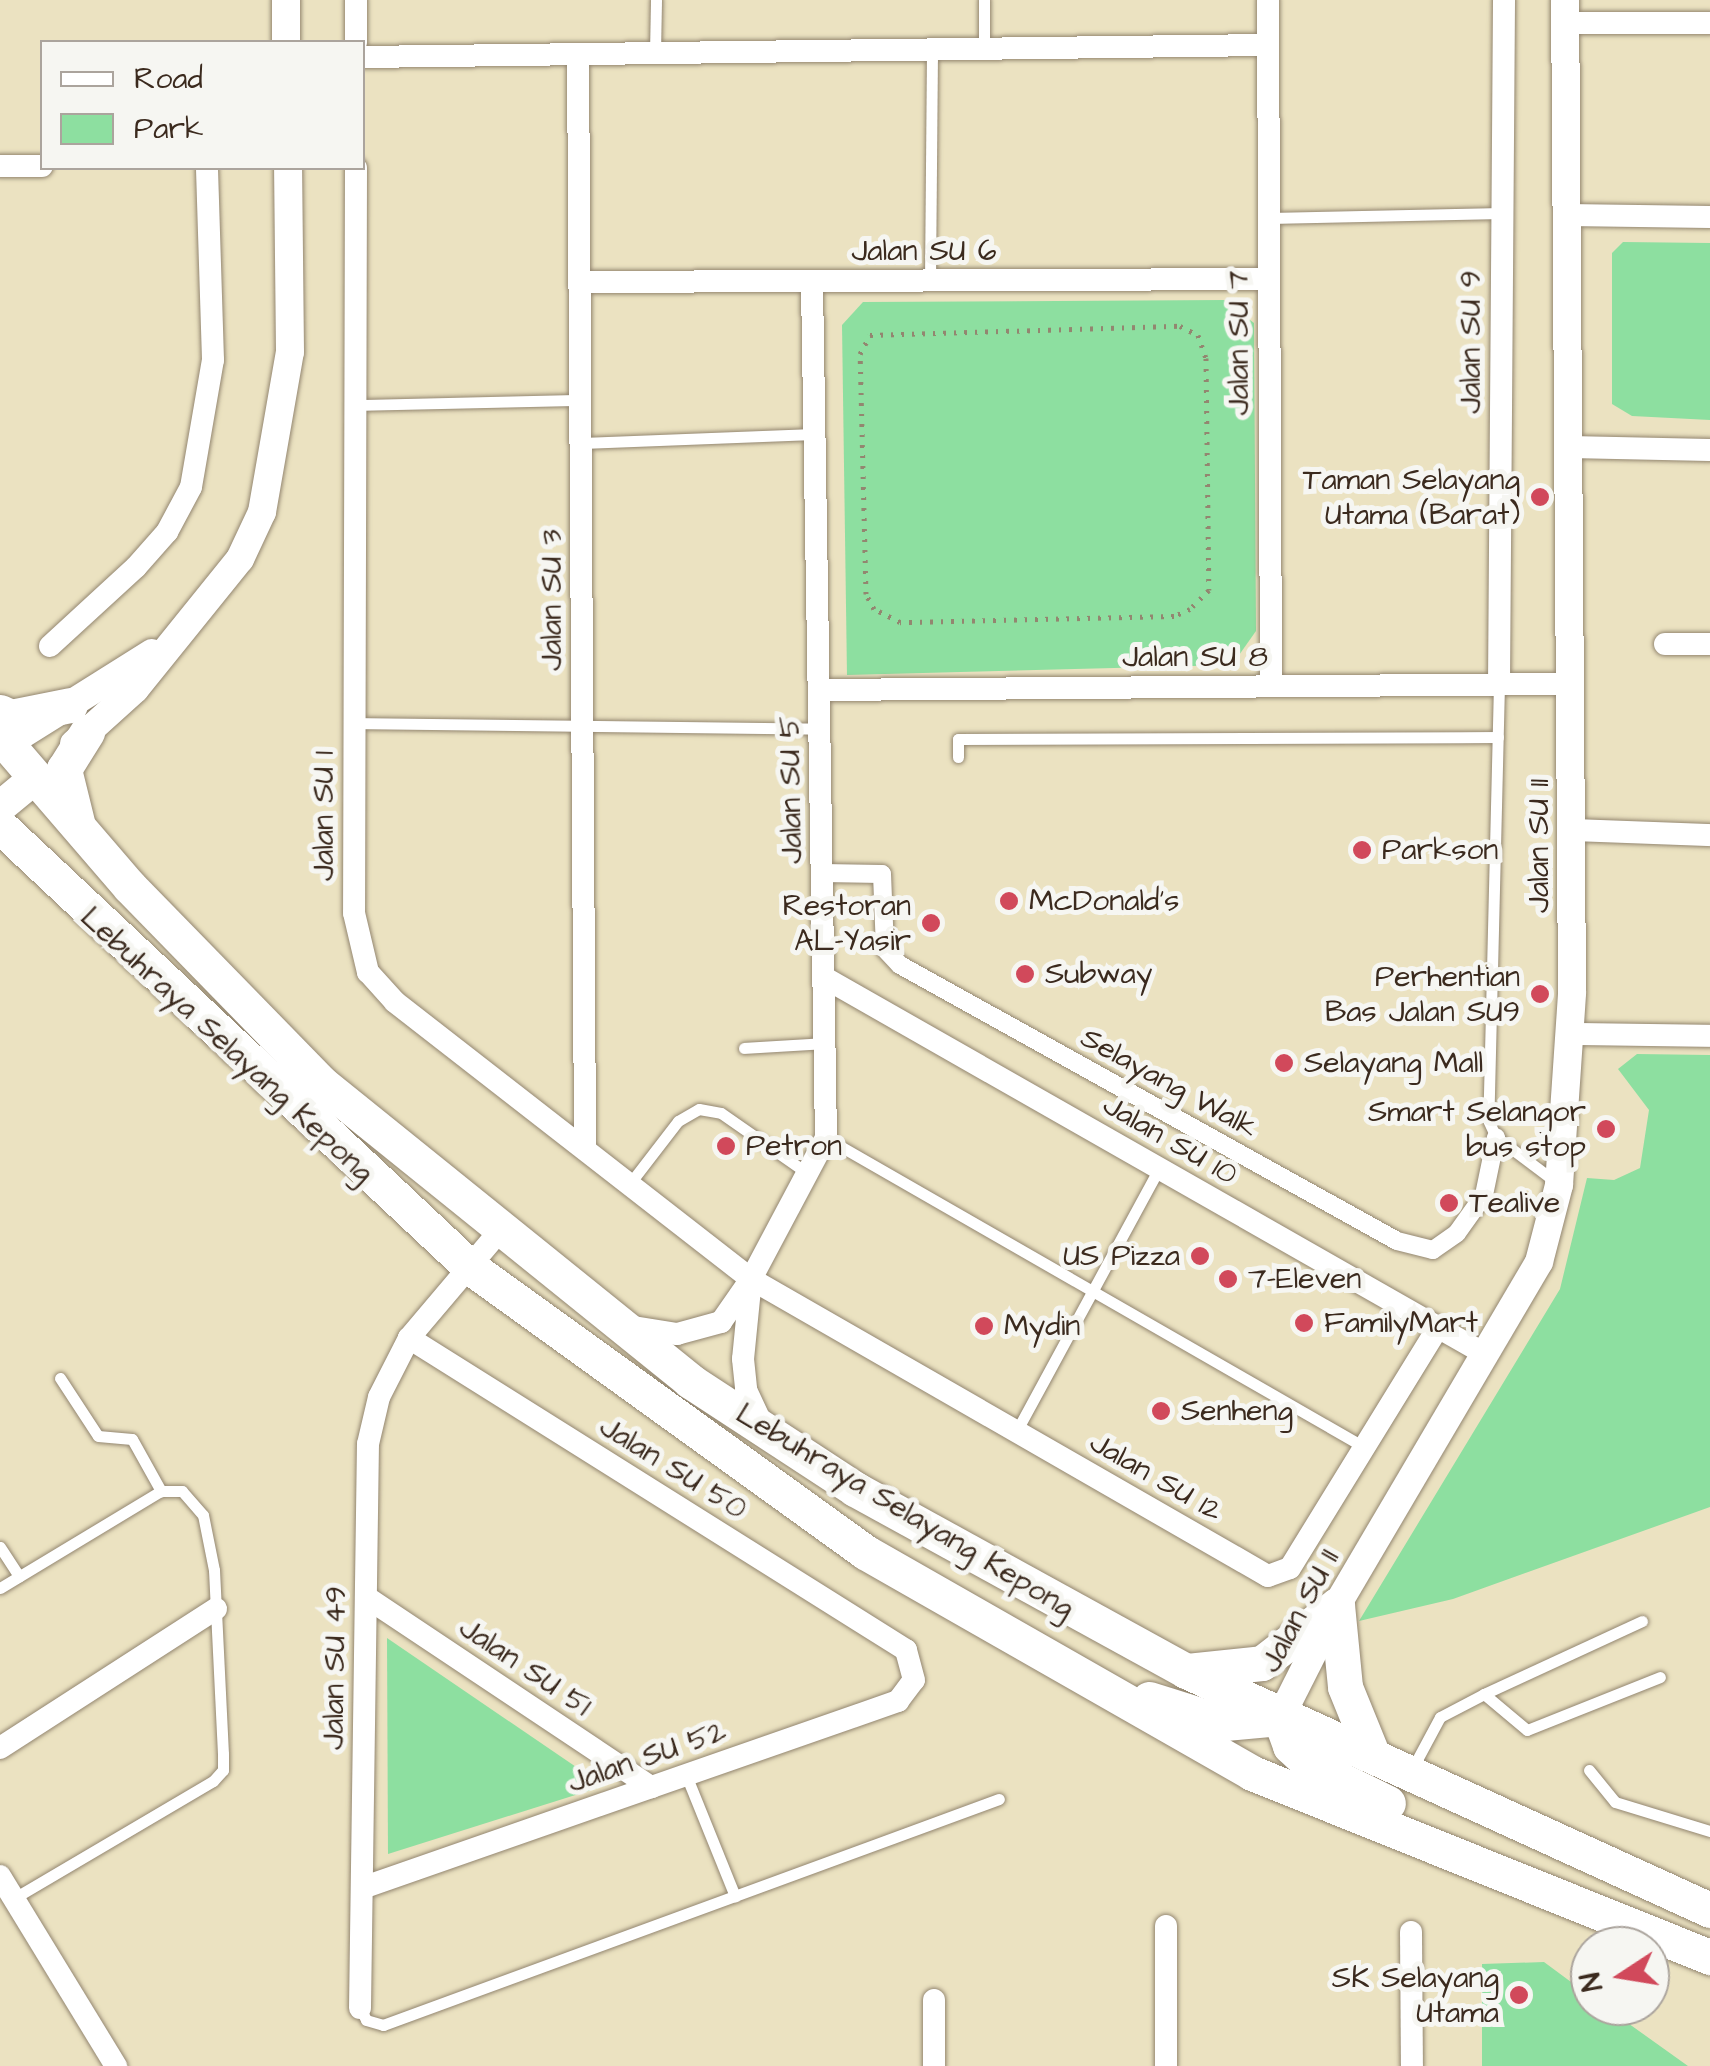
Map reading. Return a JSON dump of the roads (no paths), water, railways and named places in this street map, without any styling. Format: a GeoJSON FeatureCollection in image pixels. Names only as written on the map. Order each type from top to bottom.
{"type":"FeatureCollection","features":[{"type":"Feature","properties":{"kind":"main road"},"geometry":{"type":"LineString","coordinates":[[2,735],[11,717],[79,718],[64,769],[78,828]]}},
{"type":"Feature","properties":{"kind":"main road","name":"Lebuhraya Selayang Kepong"},"geometry":{"type":"LineString","coordinates":[[2,735],[78,828],[222,987],[320,1082],[615,1324],[765,1430],[1000,1574],[1186,1672],[1280,1718],[1373,1756],[1710,1910]]}},
{"type":"Feature","properties":{"kind":"main road"},"geometry":{"type":"LineString","coordinates":[[0,807],[35,778]]}},
{"type":"Feature","properties":{"kind":"main road","name":"Lebuhraya Selayang Kepong"},"geometry":{"type":"LineString","coordinates":[[0,826],[35,865],[470,1266],[789,1502],[1252,1773],[1710,1956]]}},
{"type":"Feature","properties":{"kind":"main road"},"geometry":{"type":"LineString","coordinates":[[0,857],[35,865]]}},
{"type":"Feature","properties":{"kind":"main road"},"geometry":{"type":"LineString","coordinates":[[1186,1672],[1262,1663],[1337,1605]]}},
{"type":"Feature","properties":{"kind":"main road"},"geometry":{"type":"LineString","coordinates":[[1337,1605],[1345,1686],[1373,1756]]}},
{"type":"Feature","properties":{"kind":"main road"},"geometry":{"type":"LineString","coordinates":[[1109,1692],[1225,1723],[1280,1718],[1290,1746],[1309,1764],[1608,1913]]}},
{"type":"Feature","properties":{"kind":"street"},"geometry":{"type":"LineString","coordinates":[[286,0],[286,40]]}},
{"type":"Feature","properties":{"kind":"street"},"geometry":{"type":"LineString","coordinates":[[356,0],[356,40]]}},
{"type":"Feature","properties":{"kind":"street","name":"Jalan SU 7"},"geometry":{"type":"LineString","coordinates":[[1268,0],[1271,686]]}},
{"type":"Feature","properties":{"kind":"street","name":"Jalan SU 9"},"geometry":{"type":"LineString","coordinates":[[1499,684],[1504,0]]}},
{"type":"Feature","properties":{"kind":"street","name":"Jalan SU 11"},"geometry":{"type":"LineString","coordinates":[[1280,1718],[1337,1605],[1539,1262],[1560,1185],[1572,1034],[1565,12],[1710,23]]}},
{"type":"Feature","properties":{"kind":"street"},"geometry":{"type":"LineString","coordinates":[[365,57],[1268,45]]}},
{"type":"Feature","properties":{"kind":"street","name":"Jalan SU 3"},"geometry":{"type":"LineString","coordinates":[[578,54],[586,1145]]}},
{"type":"Feature","properties":{"kind":"street"},"geometry":{"type":"LineString","coordinates":[[0,166],[40,166]]}},
{"type":"Feature","properties":{"kind":"street"},"geometry":{"type":"LineString","coordinates":[[50,646],[146,555],[191,487],[213,360],[207,170]]}},
{"type":"Feature","properties":{"kind":"street"},"geometry":{"type":"LineString","coordinates":[[35,778],[79,718],[174,638],[240,559],[276,458],[290,352],[288,170]]}},
{"type":"Feature","properties":{"kind":"street","name":"Jalan SU 1"},"geometry":{"type":"LineString","coordinates":[[356,170],[354,914],[368,972],[395,1002],[586,1145],[751,1279]]}},
{"type":"Feature","properties":{"kind":"street"},"geometry":{"type":"LineString","coordinates":[[1567,215],[1710,216]]}},
{"type":"Feature","properties":{"kind":"street","name":"Jalan SU 6"},"geometry":{"type":"LineString","coordinates":[[580,282],[1269,280]]}},
{"type":"Feature","properties":{"kind":"street","name":"Jalan SU 5"},"geometry":{"type":"LineString","coordinates":[[615,1324],[700,1331],[721,1322],[751,1279],[826,1138],[812,281]]}},
{"type":"Feature","properties":{"kind":"street"},"geometry":{"type":"LineString","coordinates":[[1569,447],[1710,450]]}},
{"type":"Feature","properties":{"kind":"street"},"geometry":{"type":"LineString","coordinates":[[1665,644],[1710,644]]}},
{"type":"Feature","properties":{"kind":"street","name":"Jalan SU 8"},"geometry":{"type":"LineString","coordinates":[[820,690],[1571,684]]}},
{"type":"Feature","properties":{"kind":"street"},"geometry":{"type":"LineString","coordinates":[[1571,830],[1710,836]]}},
{"type":"Feature","properties":{"kind":"street","name":"Selayang Walk"},"geometry":{"type":"LineString","coordinates":[[823,873],[882,874],[886,948],[900,966],[1397,1241],[1433,1250],[1456,1233],[1484,1195],[1496,1137]]}},
{"type":"Feature","properties":{"kind":"street","name":"Jalan SU 10"},"geometry":{"type":"LineString","coordinates":[[825,978],[1485,1354]]}},
{"type":"Feature","properties":{"kind":"street"},"geometry":{"type":"LineString","coordinates":[[1572,1034],[1710,1036]]}},
{"type":"Feature","properties":{"kind":"street","name":"Jalan SU 49"},"geometry":{"type":"LineString","coordinates":[[360,2008],[368,1444],[380,1397],[409,1338],[499,1232]]}},
{"type":"Feature","properties":{"kind":"street","name":"Jalan SU 5"},"geometry":{"type":"LineString","coordinates":[[751,1279],[743,1358],[746,1390],[765,1430]]}},
{"type":"Feature","properties":{"kind":"street","name":"Jalan SU 12"},"geometry":{"type":"LineString","coordinates":[[751,1279],[1268,1576],[1290,1568],[1437,1329]]}},
{"type":"Feature","properties":{"kind":"street","name":"Jalan SU 50"},"geometry":{"type":"LineString","coordinates":[[409,1338],[906,1650]]}},
{"type":"Feature","properties":{"kind":"street","name":"Jalan SU 51"},"geometry":{"type":"LineString","coordinates":[[366,1597],[652,1787]]}},
{"type":"Feature","properties":{"kind":"street"},"geometry":{"type":"LineString","coordinates":[[0,1748],[216,1609]]}},
{"type":"Feature","properties":{"kind":"street","name":"Jalan SU 52"},"geometry":{"type":"LineString","coordinates":[[362,1888],[898,1701],[914,1680],[906,1650]]}},
{"type":"Feature","properties":{"kind":"street"},"geometry":{"type":"LineString","coordinates":[[0,1876],[116,2066]]}},
{"type":"Feature","properties":{"kind":"street"},"geometry":{"type":"LineString","coordinates":[[1166,1926],[1166,2066]]}},
{"type":"Feature","properties":{"kind":"street"},"geometry":{"type":"LineString","coordinates":[[1412,1932],[1412,2066]]}},
{"type":"Feature","properties":{"kind":"street"},"geometry":{"type":"LineString","coordinates":[[934,2000],[934,2066]]}},
{"type":"Feature","properties":{"kind":"lane"},"geometry":{"type":"LineString","coordinates":[[655,53],[656,0]]}},
{"type":"Feature","properties":{"kind":"lane"},"geometry":{"type":"LineString","coordinates":[[984,0],[984,49]]}},
{"type":"Feature","properties":{"kind":"lane"},"geometry":{"type":"LineString","coordinates":[[930,281],[932,50]]}},
{"type":"Feature","properties":{"kind":"lane"},"geometry":{"type":"LineString","coordinates":[[1269,218],[1502,213]]}},
{"type":"Feature","properties":{"kind":"lane"},"geometry":{"type":"LineString","coordinates":[[358,404],[580,400]]}},
{"type":"Feature","properties":{"kind":"lane"},"geometry":{"type":"LineString","coordinates":[[581,443],[815,434]]}},
{"type":"Feature","properties":{"kind":"lane"},"geometry":{"type":"LineString","coordinates":[[1499,684],[1488,1120],[1496,1137],[1560,1185]]}},
{"type":"Feature","properties":{"kind":"lane"},"geometry":{"type":"LineString","coordinates":[[354,724],[820,729]]}},
{"type":"Feature","properties":{"kind":"lane"},"geometry":{"type":"LineString","coordinates":[[958,757],[958,739],[1498,737]]}},
{"type":"Feature","properties":{"kind":"lane"},"geometry":{"type":"LineString","coordinates":[[744,1048],[826,1043]]}},
{"type":"Feature","properties":{"kind":"lane"},"geometry":{"type":"LineString","coordinates":[[631,1182],[678,1120],[699,1109],[722,1113],[807,1173]]}},
{"type":"Feature","properties":{"kind":"lane"},"geometry":{"type":"LineString","coordinates":[[826,1138],[1364,1447]]}},
{"type":"Feature","properties":{"kind":"lane"},"geometry":{"type":"LineString","coordinates":[[1016,1432],[1159,1169]]}},
{"type":"Feature","properties":{"kind":"lane"},"geometry":{"type":"LineString","coordinates":[[60,1378],[98,1436],[132,1439],[161,1492]]}},
{"type":"Feature","properties":{"kind":"lane"},"geometry":{"type":"LineString","coordinates":[[0,1588],[161,1492],[182,1491],[202,1514],[216,1609],[223,1770],[14,1898]]}},
{"type":"Feature","properties":{"kind":"lane"},"geometry":{"type":"LineString","coordinates":[[0,1547],[19,1576]]}},
{"type":"Feature","properties":{"kind":"lane"},"geometry":{"type":"LineString","coordinates":[[1409,1775],[1429,1728],[1484,1694],[1642,1620]]}},
{"type":"Feature","properties":{"kind":"lane"},"geometry":{"type":"LineString","coordinates":[[1484,1694],[1527,1730],[1660,1677]]}},
{"type":"Feature","properties":{"kind":"lane"},"geometry":{"type":"LineString","coordinates":[[1589,1770],[1615,1802],[1710,1831]]}},
{"type":"Feature","properties":{"kind":"lane"},"geometry":{"type":"LineString","coordinates":[[686,1774],[735,1896]]}},
{"type":"Feature","properties":{"kind":"lane"},"geometry":{"type":"LineString","coordinates":[[360,2008],[366,2020],[382,2026],[999,1798]]}},
{"type":"Feature","properties":{"kind":"place","name":"Taman Selayang Utama (Barat)"},"geometry":{"type":"Point","coordinates":[1540,497]}},
{"type":"Feature","properties":{"kind":"place","name":"Parkson"},"geometry":{"type":"Point","coordinates":[1362,850]}},
{"type":"Feature","properties":{"kind":"place","name":"McDonald's"},"geometry":{"type":"Point","coordinates":[1009,901]}},
{"type":"Feature","properties":{"kind":"place","name":"Restoran AL-Yasir"},"geometry":{"type":"Point","coordinates":[931,923]}},
{"type":"Feature","properties":{"kind":"place","name":"Subway"},"geometry":{"type":"Point","coordinates":[1025,974]}},
{"type":"Feature","properties":{"kind":"place","name":"Perhentian Bas Jalan SU9"},"geometry":{"type":"Point","coordinates":[1540,994]}},
{"type":"Feature","properties":{"kind":"place","name":"Selayang Mall"},"geometry":{"type":"Point","coordinates":[1284,1063]}},
{"type":"Feature","properties":{"kind":"place","name":"Smart Selangor bus stop"},"geometry":{"type":"Point","coordinates":[1606,1129]}},
{"type":"Feature","properties":{"kind":"place","name":"Petron"},"geometry":{"type":"Point","coordinates":[726,1146]}},
{"type":"Feature","properties":{"kind":"place","name":"Tealive"},"geometry":{"type":"Point","coordinates":[1449,1203]}},
{"type":"Feature","properties":{"kind":"place","name":"US Pizza"},"geometry":{"type":"Point","coordinates":[1200,1256]}},
{"type":"Feature","properties":{"kind":"place","name":"7-Eleven"},"geometry":{"type":"Point","coordinates":[1228,1279]}},
{"type":"Feature","properties":{"kind":"place","name":"FamilyMart"},"geometry":{"type":"Point","coordinates":[1304,1323]}},
{"type":"Feature","properties":{"kind":"place","name":"Mydin"},"geometry":{"type":"Point","coordinates":[984,1326]}},
{"type":"Feature","properties":{"kind":"place","name":"Senheng"},"geometry":{"type":"Point","coordinates":[1161,1411]}},
{"type":"Feature","properties":{"kind":"place","name":"SK Selayang Utama"},"geometry":{"type":"Point","coordinates":[1519,1995]}}]}
